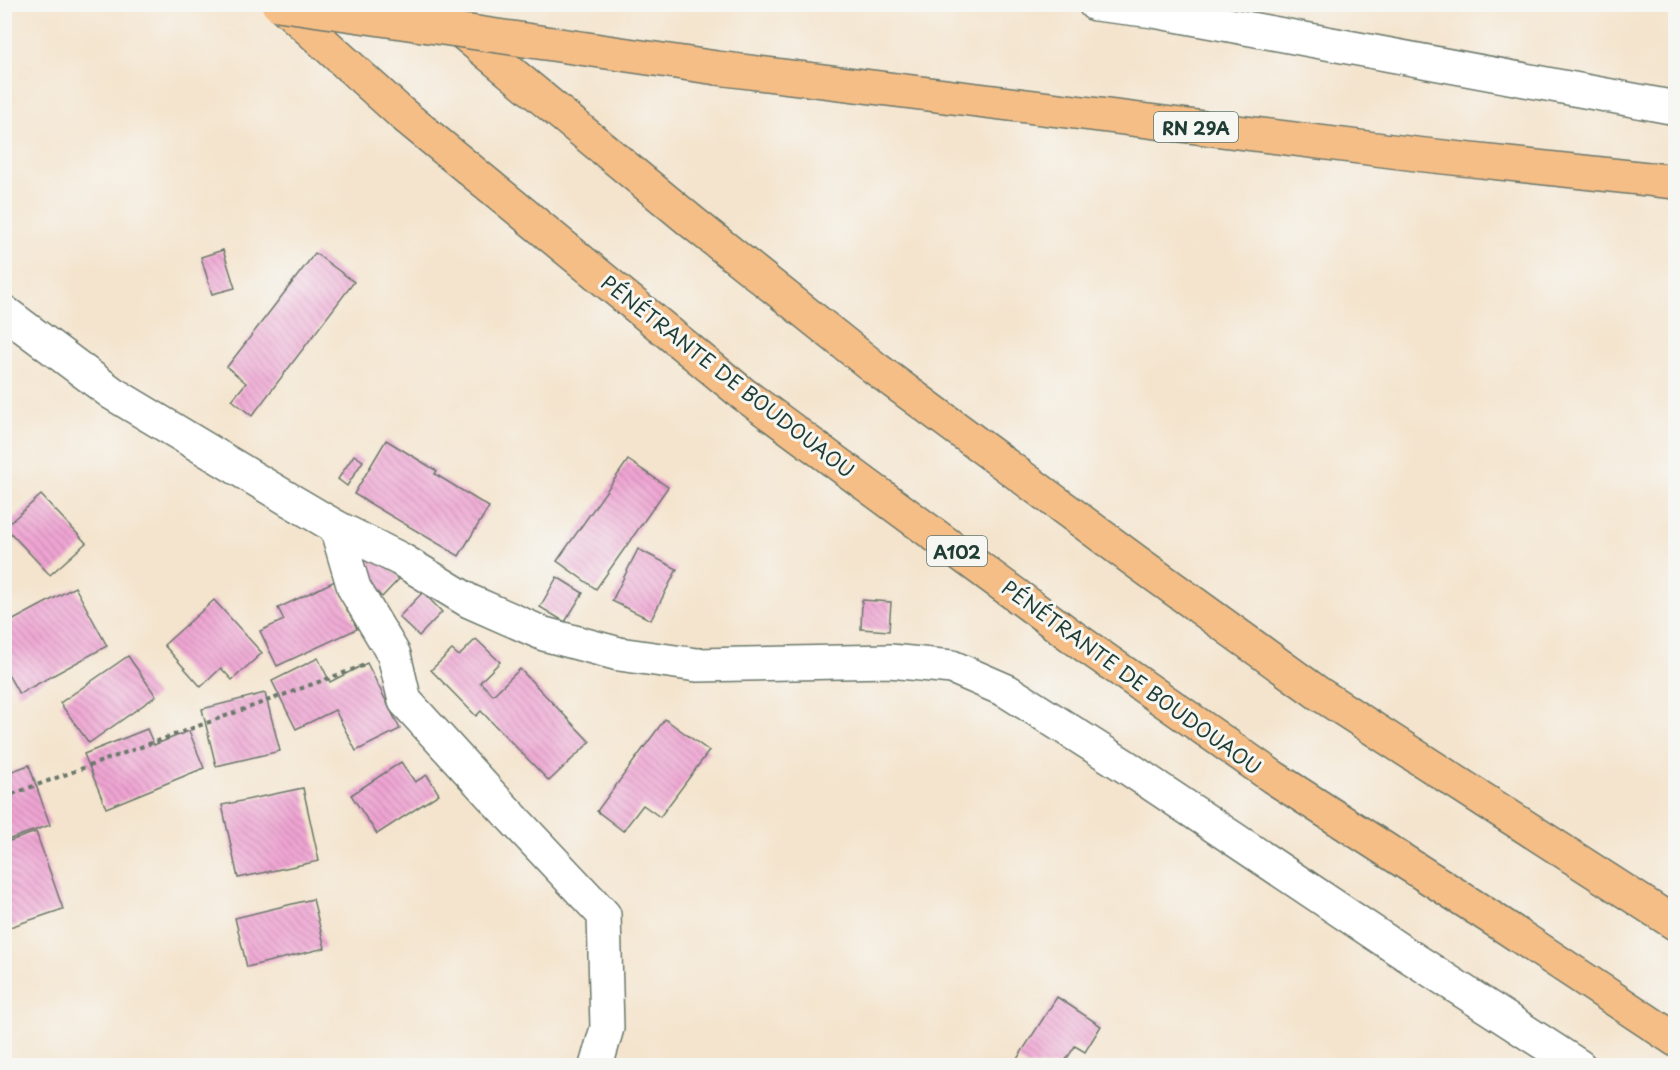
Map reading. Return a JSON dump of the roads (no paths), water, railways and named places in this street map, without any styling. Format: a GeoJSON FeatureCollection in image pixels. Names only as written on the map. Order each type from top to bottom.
{"type":"FeatureCollection","features":[{"type":"Feature","properties":{"kind":"main road","name":"RN 29A"},"geometry":{"type":"LineString","coordinates":[[279,4],[717,68],[1404,153],[1676,182]]}},
{"type":"Feature","properties":{"kind":"main road","name":"PÉNÉTRANTE DE BOUDOUAOU"},"geometry":{"type":"LineString","coordinates":[[279,4],[401,113],[751,400],[1073,637],[1273,777],[1676,1040]]}},
{"type":"Feature","properties":{"kind":"main road"},"geometry":{"type":"LineString","coordinates":[[428,4],[692,222],[866,361],[1125,553],[1318,693],[1676,924]]}},
{"type":"Feature","properties":{"kind":"street"},"geometry":{"type":"LineString","coordinates":[[1095,4],[1154,11],[1676,108]]}},
{"type":"Feature","properties":{"kind":"street"},"geometry":{"type":"LineString","coordinates":[[4,312],[112,393],[336,527],[400,559],[469,601],[544,634],[619,654],[697,665],[890,661],[952,667],[1007,691],[1116,759],[1395,947],[1579,1065]]}},
{"type":"Feature","properties":{"kind":"street"},"geometry":{"type":"LineString","coordinates":[[336,527],[354,588],[394,655],[405,701],[604,915],[607,1028],[596,1065]]}}]}
